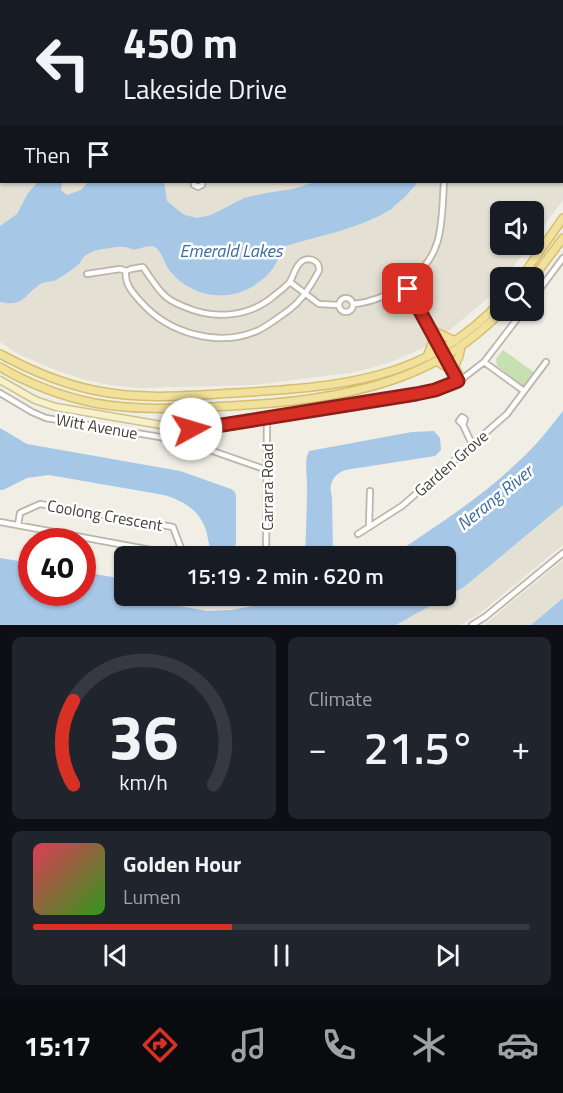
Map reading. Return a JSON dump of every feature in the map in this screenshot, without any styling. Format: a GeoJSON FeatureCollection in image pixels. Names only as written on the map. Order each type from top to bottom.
{"type":"FeatureCollection","features":[{"type":"Feature","properties":{"kind":"main road"},"geometry":{"type":"LineString","coordinates":[[529,267],[563,218]]}},
{"type":"Feature","properties":{"kind":"main road"},"geometry":{"type":"LineString","coordinates":[[541,267],[563,238]]}},
{"type":"Feature","properties":{"kind":"main road"},"geometry":{"type":"LineString","coordinates":[[436,361],[448,368],[453,367],[459,356],[458,344],[490,312]]}},
{"type":"Feature","properties":{"kind":"main road"},"geometry":{"type":"LineString","coordinates":[[0,367],[55,392],[83,400],[126,407],[172,408],[267,403],[333,394],[393,380],[436,361],[445,352],[481,331],[491,321]]}},
{"type":"Feature","properties":{"kind":"main road"},"geometry":{"type":"LineString","coordinates":[[427,357],[435,335],[458,344]]}},
{"type":"Feature","properties":{"kind":"main road"},"geometry":{"type":"LineString","coordinates":[[0,354],[38,373],[76,386],[118,394],[159,396],[259,392],[344,383],[379,376],[445,352]]}},
{"type":"Feature","properties":{"kind":"street"},"geometry":{"type":"LineString","coordinates":[[411,279],[426,266],[436,247],[440,233],[444,183]]}},
{"type":"Feature","properties":{"kind":"street"},"geometry":{"type":"LineString","coordinates":[[308,258],[314,260],[319,271],[306,294],[289,310],[258,331],[224,338],[189,333],[163,321],[130,289],[125,279],[126,271],[130,268],[143,267],[163,294],[176,303],[201,313],[220,316],[261,306],[290,282],[300,262],[308,258]]}},
{"type":"Feature","properties":{"kind":"street"},"geometry":{"type":"LineString","coordinates":[[544,284],[563,258]]}},
{"type":"Feature","properties":{"kind":"street"},"geometry":{"type":"LineString","coordinates":[[87,274],[120,269],[126,271]]}},
{"type":"Feature","properties":{"kind":"street"},"geometry":{"type":"LineString","coordinates":[[400,286],[402,278],[411,279]]}},
{"type":"Feature","properties":{"kind":"street"},"geometry":{"type":"LineString","coordinates":[[408,289],[412,285],[411,279]]}},
{"type":"Feature","properties":{"kind":"street"},"geometry":{"type":"LineString","coordinates":[[290,282],[319,304],[339,305]]}},
{"type":"Feature","properties":{"kind":"street"},"geometry":{"type":"LineString","coordinates":[[400,286],[408,289],[460,380]]}},
{"type":"Feature","properties":{"kind":"street"},"geometry":{"type":"LineString","coordinates":[[354,304],[376,299],[400,286]]}},
{"type":"Feature","properties":{"kind":"street"},"geometry":{"type":"LineString","coordinates":[[339,305],[341,300],[346,298],[354,304]]}},
{"type":"Feature","properties":{"kind":"street"},"geometry":{"type":"LineString","coordinates":[[339,305],[345,313],[352,309],[354,304]]}},
{"type":"Feature","properties":{"kind":"street"},"geometry":{"type":"LineString","coordinates":[[0,380],[49,406],[173,428],[202,428],[426,392],[444,387],[460,380],[484,362],[516,321]]}},
{"type":"Feature","properties":{"kind":"street"},"geometry":{"type":"LineString","coordinates":[[484,362],[524,391]]}},
{"type":"Feature","properties":{"kind":"street","name":"Garden Grove"},"geometry":{"type":"LineString","coordinates":[[358,534],[402,506],[507,414],[546,362]]}},
{"type":"Feature","properties":{"kind":"street","name":"Witt Avenue"},"geometry":{"type":"LineString","coordinates":[[0,393],[46,418],[184,441],[267,470]]}},
{"type":"Feature","properties":{"kind":"street","name":"Carrara Road"},"geometry":{"type":"LineString","coordinates":[[266,546],[267,418]]}},
{"type":"Feature","properties":{"kind":"street"},"geometry":{"type":"LineString","coordinates":[[463,425],[472,444]]}},
{"type":"Feature","properties":{"kind":"street"},"geometry":{"type":"LineString","coordinates":[[369,526],[370,491]]}},
{"type":"Feature","properties":{"kind":"street","name":"Coolong Crescent"},"geometry":{"type":"LineString","coordinates":[[18,525],[20,513],[39,504],[173,527],[180,546]]}},
{"type":"Feature","properties":{"kind":"street"},"geometry":{"type":"LineString","coordinates":[[0,522],[130,546]]}},
{"type":"Feature","properties":{"kind":"street"},"geometry":{"type":"LineString","coordinates":[[472,625],[486,617],[563,553]]}},
{"type":"Feature","properties":{"kind":"shaded area","name":"Emerald Lakes"},"geometry":{"type":"Polygon","coordinates":[[[0,183],[563,183],[563,200],[544,226],[544,201],[490,201],[490,255],[522,255],[513,267],[490,267],[490,296],[451,329],[423,348],[371,368],[255,385],[138,388],[86,380],[20,355],[0,342],[0,183]]]}},
{"type":"Feature","properties":{"kind":"shaded area"},"geometry":{"type":"Polygon","coordinates":[[[563,505],[563,545],[480,613],[461,625],[396,625],[430,606],[456,606],[456,591],[563,505]]]}},
{"type":"Feature","properties":{"kind":"shaded area"},"geometry":{"type":"Polygon","coordinates":[[[563,560],[563,598],[531,625],[484,625],[563,560]]]}},
{"type":"Feature","properties":{"kind":"green space"},"geometry":{"type":"Polygon","coordinates":[[[503,350],[535,373],[527,385],[523,386],[497,366],[496,359],[503,350]]]}},
{"type":"Feature","properties":{"kind":"water","name":"Emerald Lakes"},"geometry":{"type":"Polygon","coordinates":[[[37,183],[62,183],[61,190],[67,195],[81,190],[87,183],[164,183],[167,201],[185,215],[197,218],[211,215],[244,198],[312,183],[417,183],[393,208],[381,215],[341,230],[286,246],[267,276],[248,289],[236,293],[212,295],[188,287],[169,270],[161,254],[153,246],[134,249],[119,247],[86,255],[68,272],[56,280],[41,284],[19,302],[0,302],[0,226],[17,214],[28,193],[37,183]]]}},
{"type":"Feature","properties":{"kind":"water","name":"Nerang River"},"geometry":{"type":"Polygon","coordinates":[[[563,411],[563,505],[456,591],[456,546],[406,546],[486,490],[537,443],[563,411]]]}},
{"type":"Feature","properties":{"kind":"water"},"geometry":{"type":"Polygon","coordinates":[[[0,428],[27,444],[180,471],[231,489],[235,492],[236,497],[236,544],[235,546],[210,546],[203,523],[195,512],[184,503],[164,495],[49,475],[27,478],[0,490],[0,428]]]}},
{"type":"Feature","properties":{"kind":"water"},"geometry":{"type":"Polygon","coordinates":[[[434,431],[440,438],[441,450],[435,456],[345,470],[337,474],[332,480],[331,488],[333,546],[305,546],[306,463],[309,451],[412,432],[434,431]]]}},
{"type":"Feature","properties":{"kind":"water"},"geometry":{"type":"Polygon","coordinates":[[[0,558],[18,561],[18,606],[96,606],[96,574],[114,577],[114,606],[179,606],[208,611],[254,606],[430,606],[396,625],[0,625],[0,558]]]}},
{"type":"Feature","properties":{"kind":"water"},"geometry":{"type":"Polygon","coordinates":[[[563,598],[563,625],[531,625],[563,598]]]}},
{"type":"Feature","properties":{"kind":"route"},"geometry":{"type":"LineString","coordinates":[[191,429],[416,394],[458,381],[408,289]]}}]}
